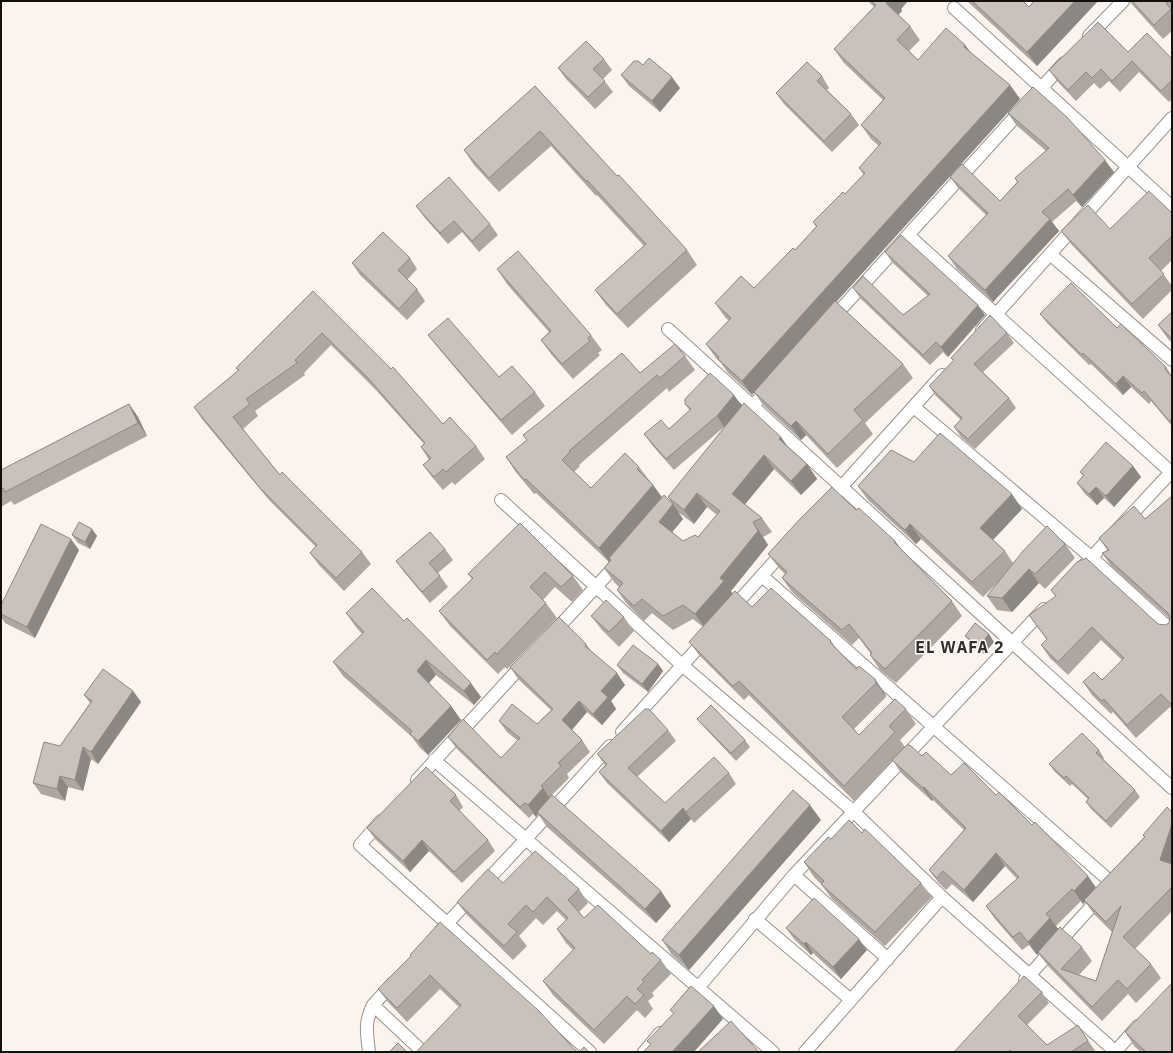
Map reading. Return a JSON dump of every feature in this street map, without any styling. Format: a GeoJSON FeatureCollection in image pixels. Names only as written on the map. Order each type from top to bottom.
{"type":"FeatureCollection","features":[{"type":"Feature","properties":{"kind":"street"},"geometry":{"type":"LineString","coordinates":[[822,329],[1041,87],[1123,1]]}},
{"type":"Feature","properties":{"kind":"street"},"geometry":{"type":"LineString","coordinates":[[954,8],[1172,207]]}},
{"type":"Feature","properties":{"kind":"street"},"geometry":{"type":"LineString","coordinates":[[976,337],[1172,118]]}},
{"type":"Feature","properties":{"kind":"street"},"geometry":{"type":"LineString","coordinates":[[908,235],[1172,472],[1071,580]]}},
{"type":"Feature","properties":{"kind":"street"},"geometry":{"type":"LineString","coordinates":[[1050,254],[1172,360]]}},
{"type":"Feature","properties":{"kind":"street"},"geometry":{"type":"LineString","coordinates":[[668,329],[1172,788]]}},
{"type":"Feature","properties":{"kind":"street"},"geometry":{"type":"LineString","coordinates":[[820,511],[950,366]]}},
{"type":"Feature","properties":{"kind":"street"},"geometry":{"type":"LineString","coordinates":[[731,430],[779,376]]}},
{"type":"Feature","properties":{"kind":"street"},"geometry":{"type":"LineString","coordinates":[[914,406],[1092,558],[1172,631]]}},
{"type":"Feature","properties":{"kind":"street"},"geometry":{"type":"LineString","coordinates":[[501,500],[682,665],[854,812],[942,897],[1115,1052],[1146,1016]]}},
{"type":"Feature","properties":{"kind":"street"},"geometry":{"type":"LineString","coordinates":[[724,618],[794,541]]}},
{"type":"Feature","properties":{"kind":"street"},"geometry":{"type":"LineString","coordinates":[[543,643],[596,588],[627,552]]}},
{"type":"Feature","properties":{"kind":"street"},"geometry":{"type":"LineString","coordinates":[[762,576],[1112,883]]}},
{"type":"Feature","properties":{"kind":"street"},"geometry":{"type":"LineString","coordinates":[[678,1011],[794,875],[1055,598]]}},
{"type":"Feature","properties":{"kind":"street"},"geometry":{"type":"LineString","coordinates":[[436,935],[525,840],[714,630]]}},
{"type":"Feature","properties":{"kind":"street"},"geometry":{"type":"LineString","coordinates":[[409,789],[532,654]]}},
{"type":"Feature","properties":{"kind":"street"},"geometry":{"type":"LineString","coordinates":[[434,760],[525,840],[773,1052]]}},
{"type":"Feature","properties":{"kind":"street"},"geometry":{"type":"LineString","coordinates":[[390,811],[360,845],[590,1052]]}},
{"type":"Feature","properties":{"kind":"street"},"geometry":{"type":"LineString","coordinates":[[1019,987],[1122,872]]}},
{"type":"Feature","properties":{"kind":"street"},"geometry":{"type":"LineString","coordinates":[[794,875],[888,959]]}},
{"type":"Feature","properties":{"kind":"street"},"geometry":{"type":"LineString","coordinates":[[804,1052],[942,897]]}},
{"type":"Feature","properties":{"kind":"street"},"geometry":{"type":"LineString","coordinates":[[755,919],[851,1000]]}},
{"type":"Feature","properties":{"kind":"street"},"geometry":{"type":"LineString","coordinates":[[369,1052],[366,1026],[367,1017],[373,1005],[399,976]]}},
{"type":"Feature","properties":{"kind":"street"},"geometry":{"type":"LineString","coordinates":[[373,1005],[424,1052]]}},
{"type":"Feature","properties":{"kind":"street"},"geometry":{"type":"LineString","coordinates":[[644,1052],[669,1022]]}},
{"type":"Feature","properties":{"kind":"building"},"geometry":{"type":"Polygon","coordinates":[[[871,1],[888,1],[886,3],[910,26],[897,40],[918,60],[946,28],[965,45],[964,47],[1010,85],[742,381],[718,359],[719,357],[706,344],[731,318],[715,303],[741,276],[754,288],[793,248],[795,250],[817,226],[813,222],[843,192],[845,194],[865,173],[859,168],[881,143],[861,125],[885,98],[834,49],[876,5],[871,1]]]}},
{"type":"Feature","properties":{"kind":"building"},"geometry":{"type":"Polygon","coordinates":[[[972,1],[1023,1],[1029,7],[1034,1],[1075,1],[1027,52],[972,1]]]}},
{"type":"Feature","properties":{"kind":"building"},"geometry":{"type":"Polygon","coordinates":[[[1132,1],[1168,1],[1166,3],[1171,9],[1154,25],[1132,1]]]}},
{"type":"Feature","properties":{"kind":"building"},"geometry":{"type":"Polygon","coordinates":[[[1098,22],[1128,52],[1147,33],[1172,59],[1172,80],[1161,91],[1132,61],[1112,81],[1101,69],[1092,78],[1086,72],[1068,90],[1049,70],[1098,22]]]}},
{"type":"Feature","properties":{"kind":"building"},"geometry":{"type":"Polygon","coordinates":[[[586,41],[604,59],[593,69],[605,81],[588,97],[558,68],[586,41]]]}},
{"type":"Feature","properties":{"kind":"building"},"geometry":{"type":"Polygon","coordinates":[[[649,58],[672,77],[652,101],[621,75],[634,61],[638,61],[643,65],[649,58]]]}},
{"type":"Feature","properties":{"kind":"building"},"geometry":{"type":"Polygon","coordinates":[[[807,62],[822,76],[817,81],[851,114],[824,141],[776,93],[807,62]]]}},
{"type":"Feature","properties":{"kind":"building"},"geometry":{"type":"Polygon","coordinates":[[[535,86],[687,250],[617,314],[595,290],[646,244],[587,180],[586,181],[540,131],[489,178],[464,150],[535,86]]]}},
{"type":"Feature","properties":{"kind":"building"},"geometry":{"type":"Polygon","coordinates":[[[1033,87],[1067,117],[1105,160],[1073,195],[1068,189],[1042,212],[1050,219],[985,290],[948,256],[988,213],[950,177],[962,164],[1000,201],[1018,182],[1015,178],[1049,148],[1008,113],[1033,87]]]}},
{"type":"Feature","properties":{"kind":"building"},"geometry":{"type":"Polygon","coordinates":[[[449,177],[490,224],[472,241],[454,221],[440,233],[416,206],[449,177]]]}},
{"type":"Feature","properties":{"kind":"building"},"geometry":{"type":"Polygon","coordinates":[[[1149,191],[1172,213],[1172,236],[1149,258],[1164,274],[1132,304],[1061,231],[1088,205],[1110,229],[1149,191]]]}},
{"type":"Feature","properties":{"kind":"building"},"geometry":{"type":"Polygon","coordinates":[[[383,232],[410,258],[398,270],[417,289],[399,309],[352,263],[383,232]]]}},
{"type":"Feature","properties":{"kind":"building"},"geometry":{"type":"Polygon","coordinates":[[[901,235],[978,305],[941,347],[936,342],[923,355],[853,288],[863,276],[903,315],[930,294],[885,252],[901,235]]]}},
{"type":"Feature","properties":{"kind":"building"},"geometry":{"type":"Polygon","coordinates":[[[518,251],[591,335],[588,338],[590,341],[562,364],[541,340],[551,331],[497,269],[518,251]]]}},
{"type":"Feature","properties":{"kind":"building"},"geometry":{"type":"Polygon","coordinates":[[[1071,283],[1117,328],[1121,324],[1166,367],[1165,369],[1172,377],[1172,419],[1169,421],[1144,391],[1142,393],[1123,376],[1116,384],[1083,353],[1082,355],[1040,314],[1071,283]]]}},
{"type":"Feature","properties":{"kind":"building"},"geometry":{"type":"Polygon","coordinates":[[[313,291],[391,369],[393,367],[443,424],[450,417],[476,446],[446,472],[443,469],[434,477],[423,465],[431,458],[421,447],[425,443],[367,377],[322,333],[295,360],[297,363],[246,399],[250,404],[233,417],[280,475],[282,472],[362,552],[336,578],[310,553],[317,545],[260,488],[194,407],[239,370],[236,368],[313,291]]]}},
{"type":"Feature","properties":{"kind":"building"},"geometry":{"type":"Polygon","coordinates":[[[835,301],[903,364],[854,410],[863,420],[828,454],[796,421],[791,426],[754,392],[835,301]]]}},
{"type":"Feature","properties":{"kind":"building"},"geometry":{"type":"Polygon","coordinates":[[[1172,312],[1172,339],[1158,325],[1172,312]]]}},
{"type":"Feature","properties":{"kind":"building"},"geometry":{"type":"Polygon","coordinates":[[[990,315],[1007,333],[974,364],[1009,398],[968,439],[954,427],[962,418],[929,386],[954,360],[951,358],[990,315]]]}},
{"type":"Feature","properties":{"kind":"building"},"geometry":{"type":"Polygon","coordinates":[[[448,318],[499,377],[512,366],[535,392],[501,420],[428,335],[448,318]]]}},
{"type":"Feature","properties":{"kind":"building"},"geometry":{"type":"Polygon","coordinates":[[[675,344],[685,356],[660,378],[657,375],[569,451],[570,452],[562,460],[591,488],[625,453],[639,467],[637,469],[653,485],[599,548],[526,479],[524,480],[506,457],[527,440],[523,435],[622,353],[640,373],[675,344]]]}},
{"type":"Feature","properties":{"kind":"building"},"geometry":{"type":"Polygon","coordinates":[[[710,373],[734,395],[717,416],[666,459],[644,434],[661,420],[669,429],[691,409],[685,404],[685,399],[710,373]]]}},
{"type":"Feature","properties":{"kind":"building"},"geometry":{"type":"Polygon","coordinates":[[[744,403],[781,437],[779,439],[807,464],[791,481],[764,455],[732,494],[762,518],[753,522],[758,531],[720,578],[724,581],[695,614],[683,605],[663,616],[642,599],[634,606],[617,590],[623,583],[604,568],[611,560],[609,558],[664,495],[673,504],[659,522],[683,541],[695,535],[698,537],[720,511],[697,493],[684,510],[668,497],[744,403]]]}},
{"type":"Feature","properties":{"kind":"building"},"geometry":{"type":"Polygon","coordinates":[[[129,404],[138,423],[5,492],[3,488],[1,489],[1,470],[129,404]]]}},
{"type":"Feature","properties":{"kind":"building"},"geometry":{"type":"Polygon","coordinates":[[[940,433],[1012,494],[980,528],[1005,551],[972,582],[910,524],[905,530],[858,486],[891,450],[914,462],[940,433]]]}},
{"type":"Feature","properties":{"kind":"building"},"geometry":{"type":"Polygon","coordinates":[[[1106,442],[1133,466],[1106,496],[1096,487],[1089,494],[1077,483],[1084,475],[1080,472],[1106,442]]]}},
{"type":"Feature","properties":{"kind":"building"},"geometry":{"type":"Polygon","coordinates":[[[832,487],[856,510],[859,508],[895,541],[894,542],[952,601],[885,669],[870,655],[872,653],[849,624],[842,630],[782,578],[787,572],[768,554],[832,487]]]}},
{"type":"Feature","properties":{"kind":"building"},"geometry":{"type":"Polygon","coordinates":[[[1172,496],[1172,705],[1161,694],[1127,725],[1104,699],[1102,701],[1083,682],[1094,672],[1102,680],[1124,658],[1092,627],[1058,662],[1041,645],[1047,639],[1029,615],[1056,596],[1051,590],[1077,562],[1086,558],[1158,624],[1165,625],[1169,623],[1170,616],[1168,613],[1102,553],[1109,550],[1099,538],[1134,506],[1145,519],[1172,496]]]}},
{"type":"Feature","properties":{"kind":"building"},"geometry":{"type":"Polygon","coordinates":[[[79,522],[92,529],[85,542],[72,535],[79,522]]]}},
{"type":"Feature","properties":{"kind":"building"},"geometry":{"type":"Polygon","coordinates":[[[520,523],[573,576],[561,587],[545,572],[530,587],[546,603],[497,654],[495,652],[487,660],[439,611],[473,578],[468,574],[520,523]]]}},
{"type":"Feature","properties":{"kind":"building"},"geometry":{"type":"Polygon","coordinates":[[[41,524],[71,539],[27,627],[1,614],[1,605],[41,524]]]}},
{"type":"Feature","properties":{"kind":"building"},"geometry":{"type":"Polygon","coordinates":[[[1047,526],[1065,544],[1035,574],[1029,569],[1002,598],[987,596],[1023,551],[1047,526]]]}},
{"type":"Feature","properties":{"kind":"building"},"geometry":{"type":"Polygon","coordinates":[[[430,532],[445,549],[429,563],[440,576],[422,592],[396,561],[430,532]]]}},
{"type":"Feature","properties":{"kind":"building"},"geometry":{"type":"Polygon","coordinates":[[[372,588],[404,621],[407,618],[471,683],[464,691],[426,660],[417,671],[451,706],[418,741],[410,734],[412,731],[333,662],[364,632],[346,613],[372,588]]]}},
{"type":"Feature","properties":{"kind":"building"},"geometry":{"type":"Polygon","coordinates":[[[771,588],[831,641],[830,642],[856,669],[859,666],[875,679],[876,683],[842,717],[859,735],[895,699],[906,709],[889,726],[895,732],[844,786],[739,681],[733,686],[689,642],[735,591],[752,607],[771,588]]]}},
{"type":"Feature","properties":{"kind":"building"},"geometry":{"type":"Polygon","coordinates":[[[606,600],[624,617],[609,632],[591,616],[606,600]]]}},
{"type":"Feature","properties":{"kind":"building"},"geometry":{"type":"Polygon","coordinates":[[[559,617],[586,644],[585,646],[617,673],[601,691],[608,697],[593,714],[579,701],[562,720],[582,740],[558,763],[561,766],[541,786],[543,788],[528,805],[525,803],[520,807],[448,737],[463,719],[501,758],[520,738],[499,721],[512,704],[537,724],[553,709],[510,667],[559,617]]]}},
{"type":"Feature","properties":{"kind":"building"},"geometry":{"type":"Polygon","coordinates":[[[975,623],[989,634],[979,646],[965,636],[975,623]]]}},
{"type":"Feature","properties":{"kind":"building"},"geometry":{"type":"Polygon","coordinates":[[[633,645],[658,664],[642,684],[617,665],[633,645]]]}},
{"type":"Feature","properties":{"kind":"building"},"geometry":{"type":"Polygon","coordinates":[[[103,669],[133,691],[91,752],[83,747],[75,780],[60,776],[57,789],[33,783],[44,742],[60,746],[92,701],[84,695],[103,669]]]}},
{"type":"Feature","properties":{"kind":"building"},"geometry":{"type":"Polygon","coordinates":[[[711,705],[745,740],[731,753],[697,719],[711,705]]]}},
{"type":"Feature","properties":{"kind":"building"},"geometry":{"type":"Polygon","coordinates":[[[645,709],[649,709],[668,730],[628,768],[665,803],[714,757],[729,773],[686,812],[683,808],[661,831],[599,772],[607,764],[597,754],[645,709]]]}},
{"type":"Feature","properties":{"kind":"building"},"geometry":{"type":"Polygon","coordinates":[[[1082,733],[1099,750],[1096,753],[1135,790],[1106,821],[1086,802],[1089,798],[1066,776],[1064,778],[1049,764],[1082,733]]]}},
{"type":"Feature","properties":{"kind":"building"},"geometry":{"type":"Polygon","coordinates":[[[907,745],[910,745],[922,756],[926,752],[951,775],[964,763],[996,795],[999,792],[1032,825],[1035,822],[1088,876],[1074,891],[1072,889],[1046,914],[1050,918],[1028,942],[1020,932],[1013,937],[986,906],[1019,877],[996,853],[964,890],[943,871],[937,878],[929,870],[966,828],[924,787],[923,788],[892,760],[907,745]]]}},
{"type":"Feature","properties":{"kind":"building"},"geometry":{"type":"Polygon","coordinates":[[[426,767],[456,795],[450,801],[488,840],[454,872],[422,840],[403,861],[367,828],[426,767]]]}},
{"type":"Feature","properties":{"kind":"building"},"geometry":{"type":"Polygon","coordinates":[[[793,790],[810,805],[679,955],[662,940],[793,790]]]}},
{"type":"Feature","properties":{"kind":"building"},"geometry":{"type":"Polygon","coordinates":[[[552,795],[661,891],[645,909],[537,812],[552,795]]]}},
{"type":"Feature","properties":{"kind":"building"},"geometry":{"type":"Polygon","coordinates":[[[1167,807],[1172,812],[1172,824],[1160,860],[1172,864],[1172,887],[1123,937],[1151,964],[1127,989],[1118,980],[1092,1007],[1038,952],[1060,927],[1082,947],[1061,969],[1096,981],[1121,906],[1106,922],[1084,900],[1145,837],[1143,835],[1167,807]]]}},
{"type":"Feature","properties":{"kind":"building"},"geometry":{"type":"Polygon","coordinates":[[[849,820],[862,833],[865,829],[921,883],[875,932],[821,884],[824,881],[804,862],[828,837],[831,839],[849,820]]]}},
{"type":"Feature","properties":{"kind":"building"},"geometry":{"type":"Polygon","coordinates":[[[535,851],[579,889],[568,900],[584,918],[598,905],[651,954],[652,952],[661,960],[642,980],[644,982],[637,989],[644,995],[635,1004],[627,996],[594,1030],[543,981],[575,948],[557,929],[568,918],[547,897],[533,912],[526,905],[508,924],[517,932],[504,946],[457,902],[488,869],[503,883],[535,851]]]}},
{"type":"Feature","properties":{"kind":"building"},"geometry":{"type":"Polygon","coordinates":[[[814,898],[859,939],[833,967],[806,942],[804,944],[786,928],[814,898]]]}},
{"type":"Feature","properties":{"kind":"building"},"geometry":{"type":"Polygon","coordinates":[[[440,922],[539,1011],[577,1052],[416,1052],[461,1005],[430,975],[397,1008],[378,989],[411,956],[410,955],[440,922]]]}},
{"type":"Feature","properties":{"kind":"building"},"geometry":{"type":"Polygon","coordinates":[[[1024,976],[1042,992],[1018,1016],[1047,1045],[1078,1025],[1088,1041],[1071,1052],[1012,1052],[1010,1050],[1009,1052],[954,1052],[1024,976]]]}},
{"type":"Feature","properties":{"kind":"building"},"geometry":{"type":"Polygon","coordinates":[[[1172,983],[1172,1052],[1146,1052],[1125,1032],[1172,983]]]}},
{"type":"Feature","properties":{"kind":"building"},"geometry":{"type":"Polygon","coordinates":[[[691,986],[714,1006],[672,1052],[643,1052],[651,1044],[647,1041],[674,1013],[670,1010],[691,986]]]}},
{"type":"Feature","properties":{"kind":"building"},"geometry":{"type":"Polygon","coordinates":[[[731,1021],[759,1052],[698,1052],[731,1021]]]}},
{"type":"Feature","properties":{"kind":"building"},"geometry":{"type":"Polygon","coordinates":[[[398,1043],[407,1052],[389,1052],[398,1043]]]}},
{"type":"Feature","properties":{"kind":"building"},"geometry":{"type":"Polygon","coordinates":[[[584,1047],[589,1052],[579,1052],[584,1047]]]}},
{"type":"Feature","properties":{"kind":"district","name":"EL WAFA 2"},"geometry":{"type":"Point","coordinates":[960,647]}}]}
